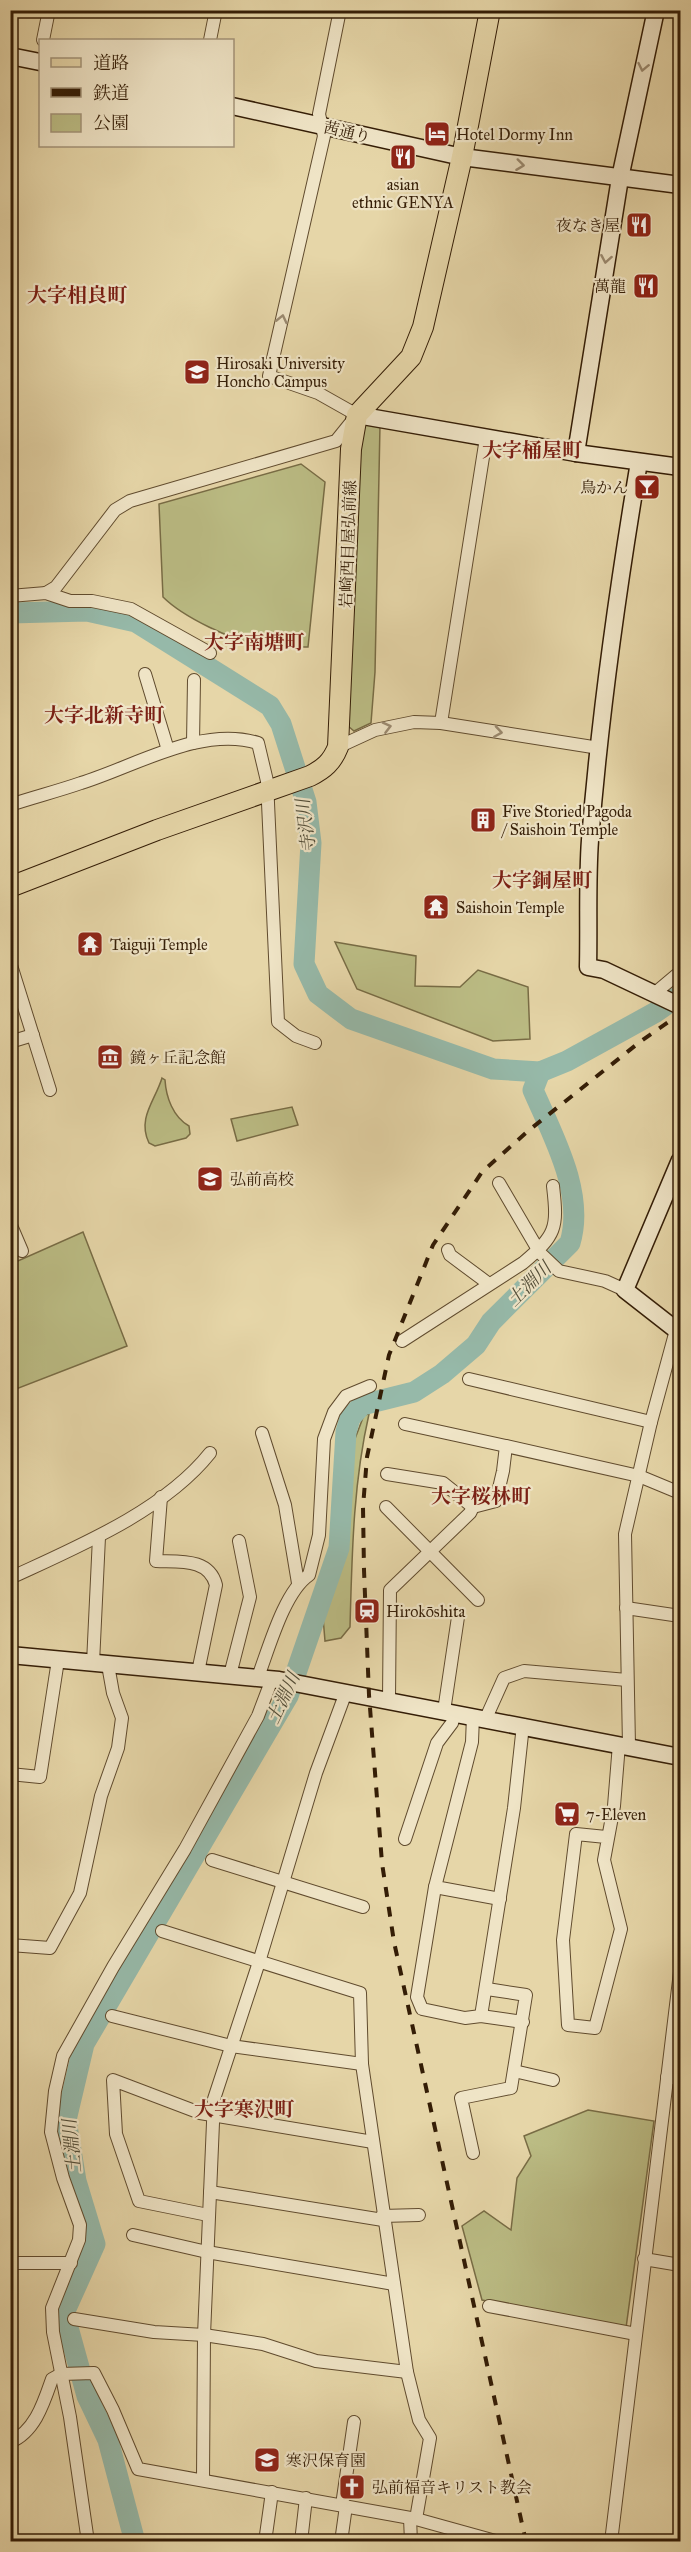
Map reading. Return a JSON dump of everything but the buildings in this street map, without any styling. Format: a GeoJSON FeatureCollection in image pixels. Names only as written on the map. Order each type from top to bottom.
{"type":"FeatureCollection","features":[{"type":"Feature","properties":{"kind":"main road"},"geometry":{"type":"LineString","coordinates":[[357,415],[401,369],[418,344],[462,158],[490,10]]}},
{"type":"Feature","properties":{"kind":"main road","name":"岩崎西目屋弘前線"},"geometry":{"type":"LineString","coordinates":[[338,747],[351,449],[357,415]]}},
{"type":"Feature","properties":{"kind":"main road"},"geometry":{"type":"LineString","coordinates":[[10,887],[128,841],[310,776],[329,765],[338,747]]}},
{"type":"Feature","properties":{"kind":"street"},"geometry":{"type":"LineString","coordinates":[[43,39],[49,10]]}},
{"type":"Feature","properties":{"kind":"street"},"geometry":{"type":"LineString","coordinates":[[210,39],[216,10]]}},
{"type":"Feature","properties":{"kind":"street"},"geometry":{"type":"LineString","coordinates":[[340,10],[319,114],[324,136],[269,376],[318,393],[357,415],[576,453],[681,467]]}},
{"type":"Feature","properties":{"kind":"street"},"geometry":{"type":"LineString","coordinates":[[576,453],[620,178],[656,10]]}},
{"type":"Feature","properties":{"kind":"street"},"geometry":{"type":"LineString","coordinates":[[10,56],[39,60]]}},
{"type":"Feature","properties":{"kind":"street","name":"茜通り"},"geometry":{"type":"LineString","coordinates":[[234,106],[462,158],[681,185]]}},
{"type":"Feature","properties":{"kind":"street"},"geometry":{"type":"LineString","coordinates":[[46,593],[56,587],[115,510],[130,501],[336,441],[357,415]]}},
{"type":"Feature","properties":{"kind":"street"},"geometry":{"type":"LineString","coordinates":[[441,723],[486,438]]}},
{"type":"Feature","properties":{"kind":"street"},"geometry":{"type":"LineString","coordinates":[[639,462],[617,596],[599,748],[590,843],[588,967],[604,970],[681,1006]]}},
{"type":"Feature","properties":{"kind":"street"},"geometry":{"type":"LineString","coordinates":[[10,596],[46,593],[70,601],[92,601],[131,609],[210,653]]}},
{"type":"Feature","properties":{"kind":"street"},"geometry":{"type":"LineString","coordinates":[[146,674],[168,750]]}},
{"type":"Feature","properties":{"kind":"street"},"geometry":{"type":"LineString","coordinates":[[193,743],[194,680]]}},
{"type":"Feature","properties":{"kind":"street"},"geometry":{"type":"LineString","coordinates":[[338,747],[375,730],[401,724],[441,723],[599,748]]}},
{"type":"Feature","properties":{"kind":"street"},"geometry":{"type":"LineString","coordinates":[[10,805],[81,783],[168,750],[193,743],[244,739],[258,743],[269,791],[278,1022],[296,1036],[315,1043]]}},
{"type":"Feature","properties":{"kind":"street"},"geometry":{"type":"LineString","coordinates":[[11,969],[50,1089]]}},
{"type":"Feature","properties":{"kind":"street"},"geometry":{"type":"LineString","coordinates":[[655,993],[681,972]]}},
{"type":"Feature","properties":{"kind":"street"},"geometry":{"type":"LineString","coordinates":[[10,1042],[33,1035]]}},
{"type":"Feature","properties":{"kind":"street"},"geometry":{"type":"LineString","coordinates":[[625,1290],[681,1160]]}},
{"type":"Feature","properties":{"kind":"street"},"geometry":{"type":"LineString","coordinates":[[499,1183],[539,1251],[557,1269],[605,1281],[625,1290],[678,1331],[651,1422],[625,1534],[627,1680],[624,1745],[614,1806],[606,1837],[604,1860],[621,1929],[595,2028],[568,2025],[563,1940],[576,1834],[606,1837]]}},
{"type":"Feature","properties":{"kind":"street"},"geometry":{"type":"LineString","coordinates":[[402,1341],[539,1251],[553,1232],[556,1215],[553,1186]]}},
{"type":"Feature","properties":{"kind":"street"},"geometry":{"type":"LineString","coordinates":[[10,1223],[22,1251]]}},
{"type":"Feature","properties":{"kind":"street"},"geometry":{"type":"LineString","coordinates":[[448,1250],[450,1255],[489,1284]]}},
{"type":"Feature","properties":{"kind":"street"},"geometry":{"type":"LineString","coordinates":[[469,1379],[651,1422]]}},
{"type":"Feature","properties":{"kind":"street"},"geometry":{"type":"LineString","coordinates":[[88,2541],[66,2374],[53,2332],[52,2308],[79,2240],[80,2225],[63,2178],[51,2132],[55,2091],[63,2056],[113,1967],[185,1849],[258,1716],[270,1679],[274,1634],[298,1583],[309,1575],[319,1535],[324,1438],[346,1396],[370,1386]]}},
{"type":"Feature","properties":{"kind":"street"},"geometry":{"type":"LineString","coordinates":[[405,1424],[639,1476],[681,1493]]}},
{"type":"Feature","properties":{"kind":"street"},"geometry":{"type":"LineString","coordinates":[[262,1433],[285,1505],[298,1583]]}},
{"type":"Feature","properties":{"kind":"street"},"geometry":{"type":"LineString","coordinates":[[388,1699],[390,1590],[470,1513],[473,1507],[496,1501],[506,1446]]}},
{"type":"Feature","properties":{"kind":"street"},"geometry":{"type":"LineString","coordinates":[[10,1578],[99,1537],[192,1477],[210,1453]]}},
{"type":"Feature","properties":{"kind":"street"},"geometry":{"type":"LineString","coordinates":[[387,1474],[443,1483],[473,1507]]}},
{"type":"Feature","properties":{"kind":"street"},"geometry":{"type":"LineString","coordinates":[[161,1497],[156,1561],[198,1563],[214,1576],[216,1585],[198,1672]]}},
{"type":"Feature","properties":{"kind":"street"},"geometry":{"type":"LineString","coordinates":[[386,1507],[478,1600]]}},
{"type":"Feature","properties":{"kind":"street"},"geometry":{"type":"LineString","coordinates":[[10,1945],[50,1948],[80,1893],[101,1796],[118,1748],[122,1718],[101,1664],[99,1537]]}},
{"type":"Feature","properties":{"kind":"street"},"geometry":{"type":"LineString","coordinates":[[230,1675],[250,1597],[239,1541]]}},
{"type":"Feature","properties":{"kind":"street"},"geometry":{"type":"LineString","coordinates":[[626,1608],[681,1616]]}},
{"type":"Feature","properties":{"kind":"street"},"geometry":{"type":"LineString","coordinates":[[405,1839],[437,1743],[452,1723],[450,1712],[458,1617]]}},
{"type":"Feature","properties":{"kind":"street"},"geometry":{"type":"LineString","coordinates":[[10,1655],[270,1679],[388,1699],[681,1757]]}},
{"type":"Feature","properties":{"kind":"street"},"geometry":{"type":"LineString","coordinates":[[10,1774],[40,1777],[58,1660]]}},
{"type":"Feature","properties":{"kind":"street"},"geometry":{"type":"LineString","coordinates":[[523,2022],[481,2016],[465,2018],[422,2009],[417,1997],[435,1887],[472,1742],[480,1717],[504,1678],[524,1671],[627,1680]]}},
{"type":"Feature","properties":{"kind":"street"},"geometry":{"type":"LineString","coordinates":[[203,2479],[204,2335],[214,2099],[259,1962],[315,1773],[346,1692]]}},
{"type":"Feature","properties":{"kind":"street"},"geometry":{"type":"LineString","coordinates":[[481,2016],[501,1899],[524,1725]]}},
{"type":"Feature","properties":{"kind":"street"},"geometry":{"type":"LineString","coordinates":[[212,1860],[283,1880],[363,1907]]}},
{"type":"Feature","properties":{"kind":"street"},"geometry":{"type":"LineString","coordinates":[[435,1887],[501,1899]]}},
{"type":"Feature","properties":{"kind":"street"},"geometry":{"type":"LineString","coordinates":[[162,1931],[360,1993],[362,2064],[407,2372],[419,2420],[430,2438],[413,2518],[411,2541]]}},
{"type":"Feature","properties":{"kind":"street"},"geometry":{"type":"LineString","coordinates":[[611,2541],[681,1972]]}},
{"type":"Feature","properties":{"kind":"street"},"geometry":{"type":"LineString","coordinates":[[473,2153],[461,2098],[511,2088],[526,1995],[487,1989]]}},
{"type":"Feature","properties":{"kind":"street"},"geometry":{"type":"LineString","coordinates":[[112,2016],[231,2046],[362,2064]]}},
{"type":"Feature","properties":{"kind":"street"},"geometry":{"type":"LineString","coordinates":[[514,2072],[552,2080]]}},
{"type":"Feature","properties":{"kind":"street"},"geometry":{"type":"LineString","coordinates":[[667,2077],[681,2079]]}},
{"type":"Feature","properties":{"kind":"street"},"geometry":{"type":"LineString","coordinates":[[208,2215],[140,2201],[116,2134],[113,2080],[200,2113],[373,2142]]}},
{"type":"Feature","properties":{"kind":"street"},"geometry":{"type":"LineString","coordinates":[[210,2192],[383,2218],[419,2215]]}},
{"type":"Feature","properties":{"kind":"street"},"geometry":{"type":"LineString","coordinates":[[133,2235],[207,2253],[394,2284]]}},
{"type":"Feature","properties":{"kind":"street"},"geometry":{"type":"LineString","coordinates":[[644,2259],[681,2265]]}},
{"type":"Feature","properties":{"kind":"street"},"geometry":{"type":"LineString","coordinates":[[10,2263],[71,2263]]}},
{"type":"Feature","properties":{"kind":"street"},"geometry":{"type":"LineString","coordinates":[[489,2306],[636,2334]]}},
{"type":"Feature","properties":{"kind":"street"},"geometry":{"type":"LineString","coordinates":[[74,2319],[154,2332],[204,2335],[263,2344],[316,2361],[407,2372]]}},
{"type":"Feature","properties":{"kind":"street"},"geometry":{"type":"LineString","coordinates":[[10,2442],[30,2427],[44,2403],[52,2379],[66,2374],[94,2373],[113,2410],[138,2469],[413,2518],[499,2541]]}},
{"type":"Feature","properties":{"kind":"street"},"geometry":{"type":"LineString","coordinates":[[341,2541],[354,2422]]}},
{"type":"Feature","properties":{"kind":"street"},"geometry":{"type":"LineString","coordinates":[[265,2541],[272,2492]]}},
{"type":"Feature","properties":{"kind":"street"},"geometry":{"type":"LineString","coordinates":[[302,2541],[306,2498]]}},
{"type":"Feature","properties":{"kind":"green space"},"geometry":{"type":"Polygon","coordinates":[[[363,424],[380,425],[375,672],[371,723],[354,731],[348,726],[359,436],[363,424]]]}},
{"type":"Feature","properties":{"kind":"green space"},"geometry":{"type":"Polygon","coordinates":[[[301,464],[325,482],[308,647],[266,646],[236,639],[195,620],[163,597],[159,504],[301,464]]]}},
{"type":"Feature","properties":{"kind":"green space"},"geometry":{"type":"Polygon","coordinates":[[[335,942],[416,956],[415,986],[460,987],[478,970],[528,987],[530,1039],[493,1041],[357,989],[335,942]]]}},
{"type":"Feature","properties":{"kind":"green space"},"geometry":{"type":"Polygon","coordinates":[[[162,1078],[165,1080],[171,1106],[189,1126],[190,1134],[186,1138],[155,1146],[149,1143],[145,1126],[148,1110],[162,1078]]]}},
{"type":"Feature","properties":{"kind":"green space"},"geometry":{"type":"Polygon","coordinates":[[[292,1107],[298,1125],[237,1141],[231,1119],[292,1107]]]}},
{"type":"Feature","properties":{"kind":"green space"},"geometry":{"type":"Polygon","coordinates":[[[83,1232],[127,1346],[11,1391],[11,1264],[83,1232]]]}},
{"type":"Feature","properties":{"kind":"green space"},"geometry":{"type":"Polygon","coordinates":[[[369,1414],[356,1493],[350,1627],[341,1638],[325,1641],[323,1617],[344,1542],[353,1444],[364,1415],[369,1414]]]}},
{"type":"Feature","properties":{"kind":"green space"},"geometry":{"type":"Polygon","coordinates":[[[588,2110],[654,2121],[626,2328],[482,2300],[462,2226],[484,2211],[511,2230],[517,2178],[531,2156],[524,2136],[588,2110]]]}},
{"type":"Feature","properties":{"kind":"waterway","name":"寺沢川"},"geometry":{"type":"LineString","coordinates":[[10,613],[87,611],[136,622],[270,706],[281,724],[306,802],[311,843],[304,964],[318,994],[351,1019],[493,1069],[540,1072],[567,1061],[656,1012],[680,995]]}},
{"type":"Feature","properties":{"kind":"waterway","name":"土淵川"},"geometry":{"type":"LineString","coordinates":[[135,2542],[108,2440],[87,2396],[64,2313],[95,2244],[76,2181],[66,2120],[84,2044],[288,1696],[339,1548],[346,1432],[350,1418],[362,1405],[414,1392],[442,1374],[476,1345],[491,1322],[570,1243],[574,1224],[570,1185],[565,1165],[533,1090],[540,1072]]}},
{"type":"Feature","properties":{"kind":"railway"},"geometry":{"type":"LineString","coordinates":[[526,2542],[394,1942],[382,1863],[369,1695],[364,1570],[363,1507],[367,1457],[389,1355],[433,1245],[482,1172],[528,1131],[641,1041],[680,1014]]}},
{"type":"Feature","properties":{"kind":"place","name":"Hotel Dormy Inn"},"geometry":{"type":"Point","coordinates":[437,134]}},
{"type":"Feature","properties":{"kind":"place","name":"asian ethnic GENYA"},"geometry":{"type":"Point","coordinates":[403,157]}},
{"type":"Feature","properties":{"kind":"place","name":"夜なき屋"},"geometry":{"type":"Point","coordinates":[639,225]}},
{"type":"Feature","properties":{"kind":"place","name":"萬龍"},"geometry":{"type":"Point","coordinates":[646,286]}},
{"type":"Feature","properties":{"kind":"place","name":"Hirosaki University Honcho Campus"},"geometry":{"type":"Point","coordinates":[197,372]}},
{"type":"Feature","properties":{"kind":"place","name":"鳥かん"},"geometry":{"type":"Point","coordinates":[647,487]}},
{"type":"Feature","properties":{"kind":"place","name":"Five Storied Pagoda / Saishoin Temple"},"geometry":{"type":"Point","coordinates":[483,820]}},
{"type":"Feature","properties":{"kind":"place","name":"Saishoin Temple"},"geometry":{"type":"Point","coordinates":[436,907]}},
{"type":"Feature","properties":{"kind":"place","name":"Taiguji Temple"},"geometry":{"type":"Point","coordinates":[90,944]}},
{"type":"Feature","properties":{"kind":"place","name":"鏡ヶ丘記念館"},"geometry":{"type":"Point","coordinates":[110,1057]}},
{"type":"Feature","properties":{"kind":"place","name":"弘前高校"},"geometry":{"type":"Point","coordinates":[210,1179]}},
{"type":"Feature","properties":{"kind":"place","name":"Hirokōshita"},"geometry":{"type":"Point","coordinates":[367,1611]}},
{"type":"Feature","properties":{"kind":"place","name":"7-Eleven"},"geometry":{"type":"Point","coordinates":[567,1814]}},
{"type":"Feature","properties":{"kind":"place","name":"寒沢保育園"},"geometry":{"type":"Point","coordinates":[267,2460]}},
{"type":"Feature","properties":{"kind":"place","name":"弘前福音キリスト教会"},"geometry":{"type":"Point","coordinates":[352,2487]}},
{"type":"Feature","properties":{"kind":"district","name":"大字相良町"},"geometry":{"type":"Point","coordinates":[77,295]}},
{"type":"Feature","properties":{"kind":"district","name":"大字桶屋町"},"geometry":{"type":"Point","coordinates":[532,450]}},
{"type":"Feature","properties":{"kind":"district","name":"大字南塘町"},"geometry":{"type":"Point","coordinates":[254,642]}},
{"type":"Feature","properties":{"kind":"district","name":"大字北新寺町"},"geometry":{"type":"Point","coordinates":[104,715]}},
{"type":"Feature","properties":{"kind":"district","name":"大字銅屋町"},"geometry":{"type":"Point","coordinates":[542,880]}},
{"type":"Feature","properties":{"kind":"district","name":"大字桜林町"},"geometry":{"type":"Point","coordinates":[481,1496]}},
{"type":"Feature","properties":{"kind":"district","name":"大字寒沢町"},"geometry":{"type":"Point","coordinates":[244,2109]}}]}
